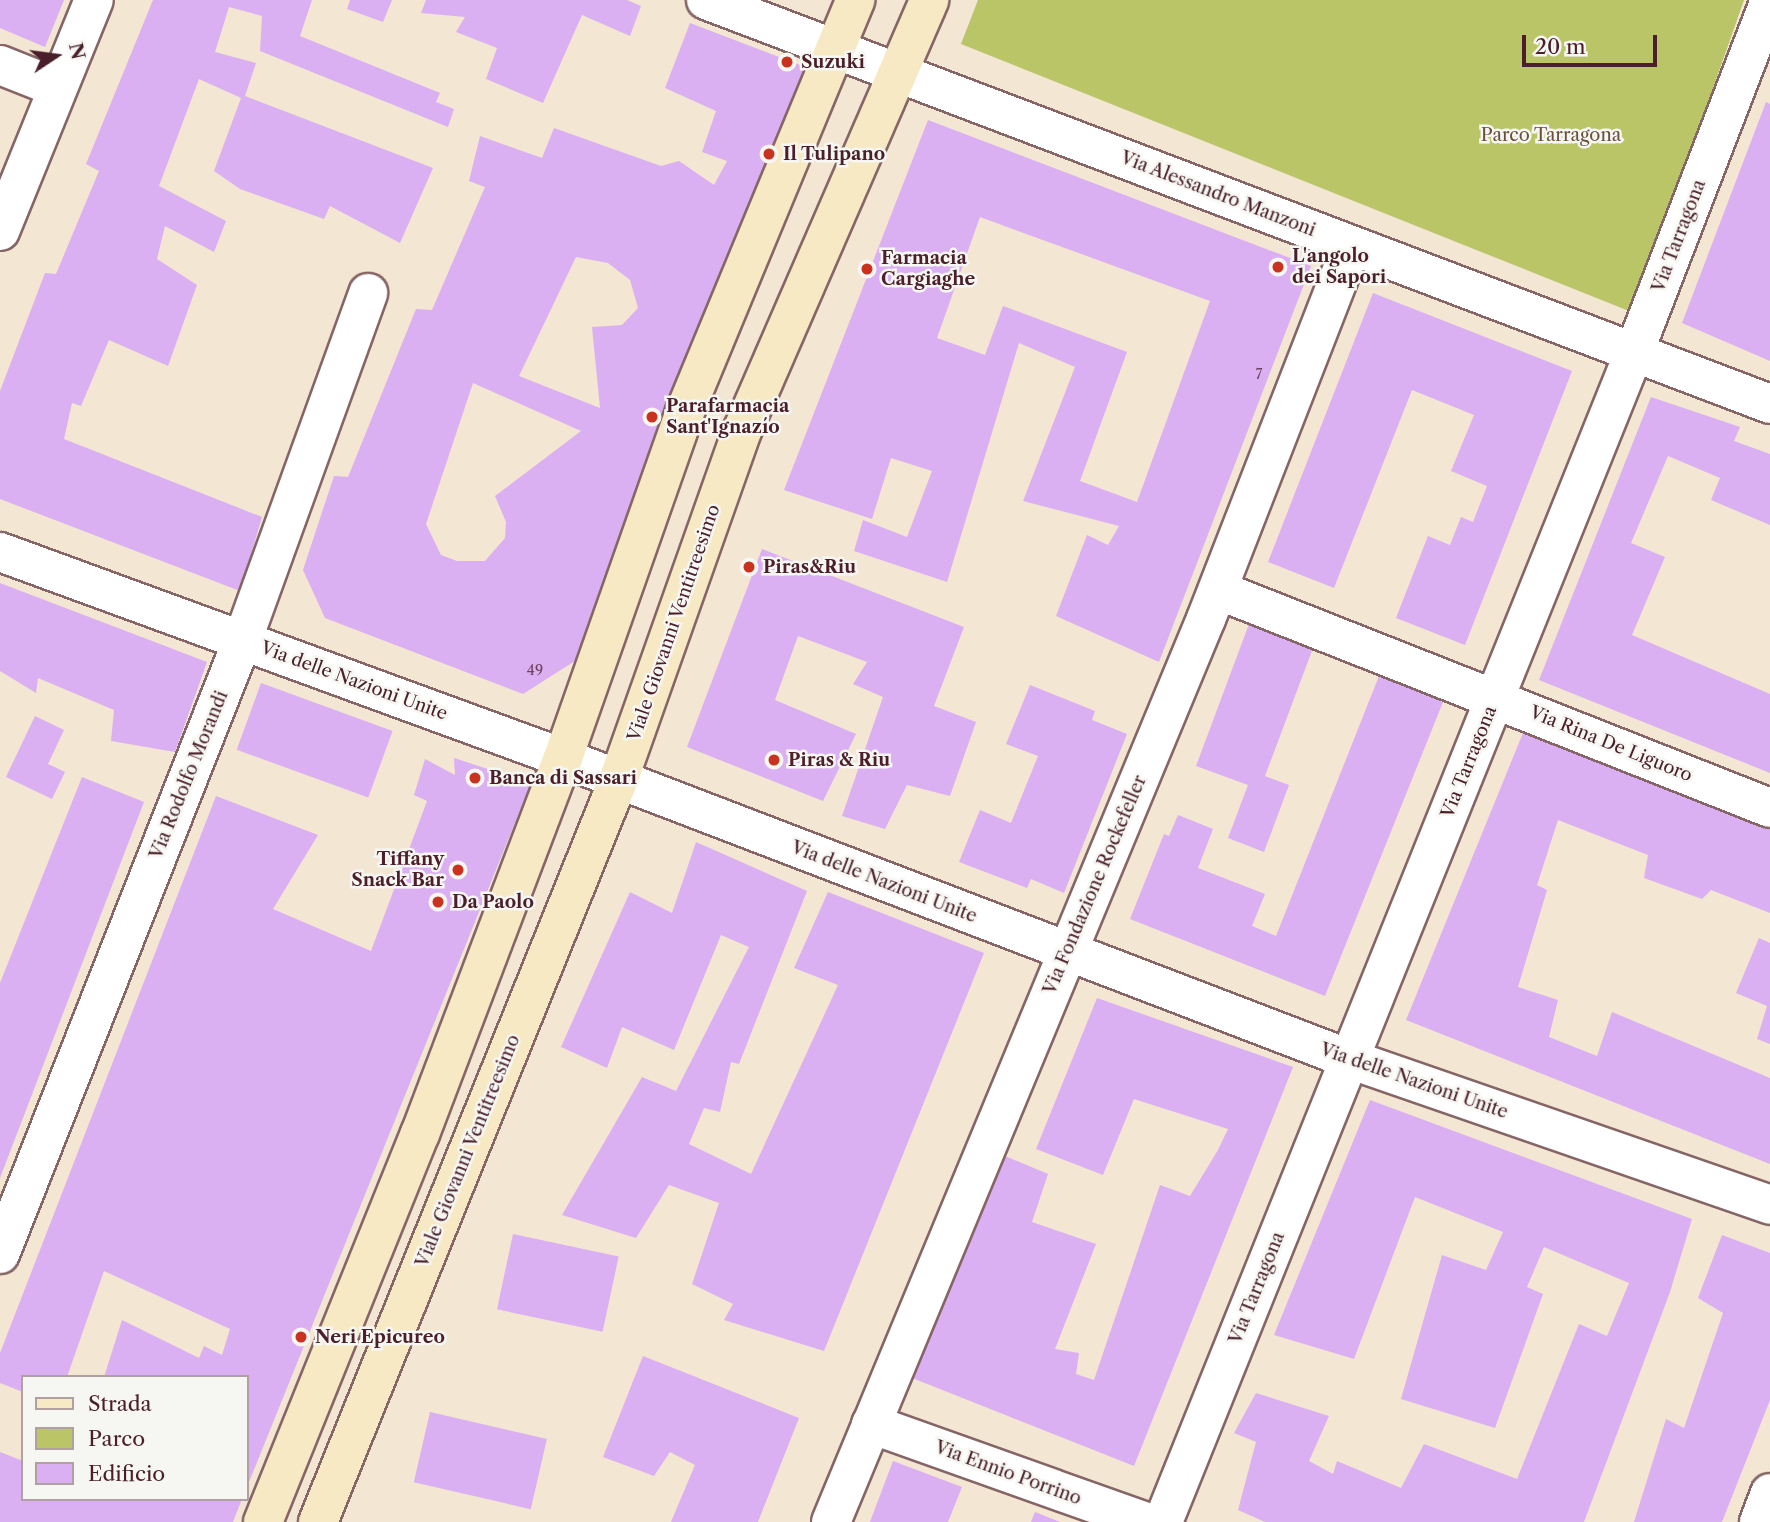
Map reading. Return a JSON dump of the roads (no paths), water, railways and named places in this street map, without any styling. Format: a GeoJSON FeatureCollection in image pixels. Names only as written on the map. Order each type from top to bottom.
{"type":"FeatureCollection","features":[{"type":"Feature","properties":{"kind":"main road"},"geometry":{"type":"LineString","coordinates":[[316,1522],[266,1514],[420,1135],[563,758],[686,408],[855,0]]}},
{"type":"Feature","properties":{"kind":"main road","name":"Viale Giovanni Ventitreesimo"},"geometry":{"type":"LineString","coordinates":[[316,1522],[618,781],[742,431],[880,110],[901,73],[929,0]]}},
{"type":"Feature","properties":{"kind":"main road"},"geometry":{"type":"LineString","coordinates":[[686,408],[742,431]]}},
{"type":"Feature","properties":{"kind":"main road"},"geometry":{"type":"LineString","coordinates":[[420,1135],[466,1154]]}},
{"type":"Feature","properties":{"kind":"street"},"geometry":{"type":"LineString","coordinates":[[0,231],[94,0]]}},
{"type":"Feature","properties":{"kind":"street","name":"Via Alessandro Manzoni"},"geometry":{"type":"LineString","coordinates":[[706,0],[834,51],[901,73],[1635,350],[1770,404]]}},
{"type":"Feature","properties":{"kind":"street","name":"Via Tarragona"},"geometry":{"type":"LineString","coordinates":[[1163,1522],[1635,350],[1770,1]]}},
{"type":"Feature","properties":{"kind":"street"},"geometry":{"type":"LineString","coordinates":[[0,65],[58,88]]}},
{"type":"Feature","properties":{"kind":"street","name":"Via Fondazione Rockefeller"},"geometry":{"type":"LineString","coordinates":[[831,1522],[1217,590],[1352,245]]}},
{"type":"Feature","properties":{"kind":"street","name":"Via Rodolfo Morandi"},"geometry":{"type":"LineString","coordinates":[[0,1254],[243,639],[368,293]]}},
{"type":"Feature","properties":{"kind":"street","name":"Via delle Nazioni Unite"},"geometry":{"type":"LineString","coordinates":[[0,552],[563,758],[1349,1059],[1770,1205]]}},
{"type":"Feature","properties":{"kind":"street","name":"Via Rina De Liguoro"},"geometry":{"type":"LineString","coordinates":[[1217,590],[1495,697],[1770,808]]}},
{"type":"Feature","properties":{"kind":"street","name":"Via Ennio Porrino"},"geometry":{"type":"LineString","coordinates":[[871,1424],[1146,1522]]}},
{"type":"Feature","properties":{"kind":"street"},"geometry":{"type":"LineString","coordinates":[[1759,1522],[1770,1493]]}},
{"type":"Feature","properties":{"kind":"place","name":"Suzuki"},"geometry":{"type":"Point","coordinates":[787,62]}},
{"type":"Feature","properties":{"kind":"place","name":"Il Tulipano"},"geometry":{"type":"Point","coordinates":[769,154]}},
{"type":"Feature","properties":{"kind":"place","name":"L'angolo dei Sapori"},"geometry":{"type":"Point","coordinates":[1278,267]}},
{"type":"Feature","properties":{"kind":"place","name":"Farmacia Cargiaghe"},"geometry":{"type":"Point","coordinates":[867,269]}},
{"type":"Feature","properties":{"kind":"place","name":"Parafarmacia Sant'Ignazío"},"geometry":{"type":"Point","coordinates":[652,417]}},
{"type":"Feature","properties":{"kind":"place","name":"Piras&Riu"},"geometry":{"type":"Point","coordinates":[749,567]}},
{"type":"Feature","properties":{"kind":"place","name":"Piras & Riu"},"geometry":{"type":"Point","coordinates":[774,760]}},
{"type":"Feature","properties":{"kind":"place","name":"Banca di Sassari"},"geometry":{"type":"Point","coordinates":[475,778]}},
{"type":"Feature","properties":{"kind":"place","name":"Tiffany Snack Bar"},"geometry":{"type":"Point","coordinates":[458,870]}},
{"type":"Feature","properties":{"kind":"place","name":"Da Paolo"},"geometry":{"type":"Point","coordinates":[438,902]}},
{"type":"Feature","properties":{"kind":"place","name":"Neri Epicureo"},"geometry":{"type":"Point","coordinates":[301,1337]}},
{"type":"Feature","properties":{"kind":"park label","name":"Parco Tarragona"},"geometry":{"type":"Point","coordinates":[1551,135]}}]}
